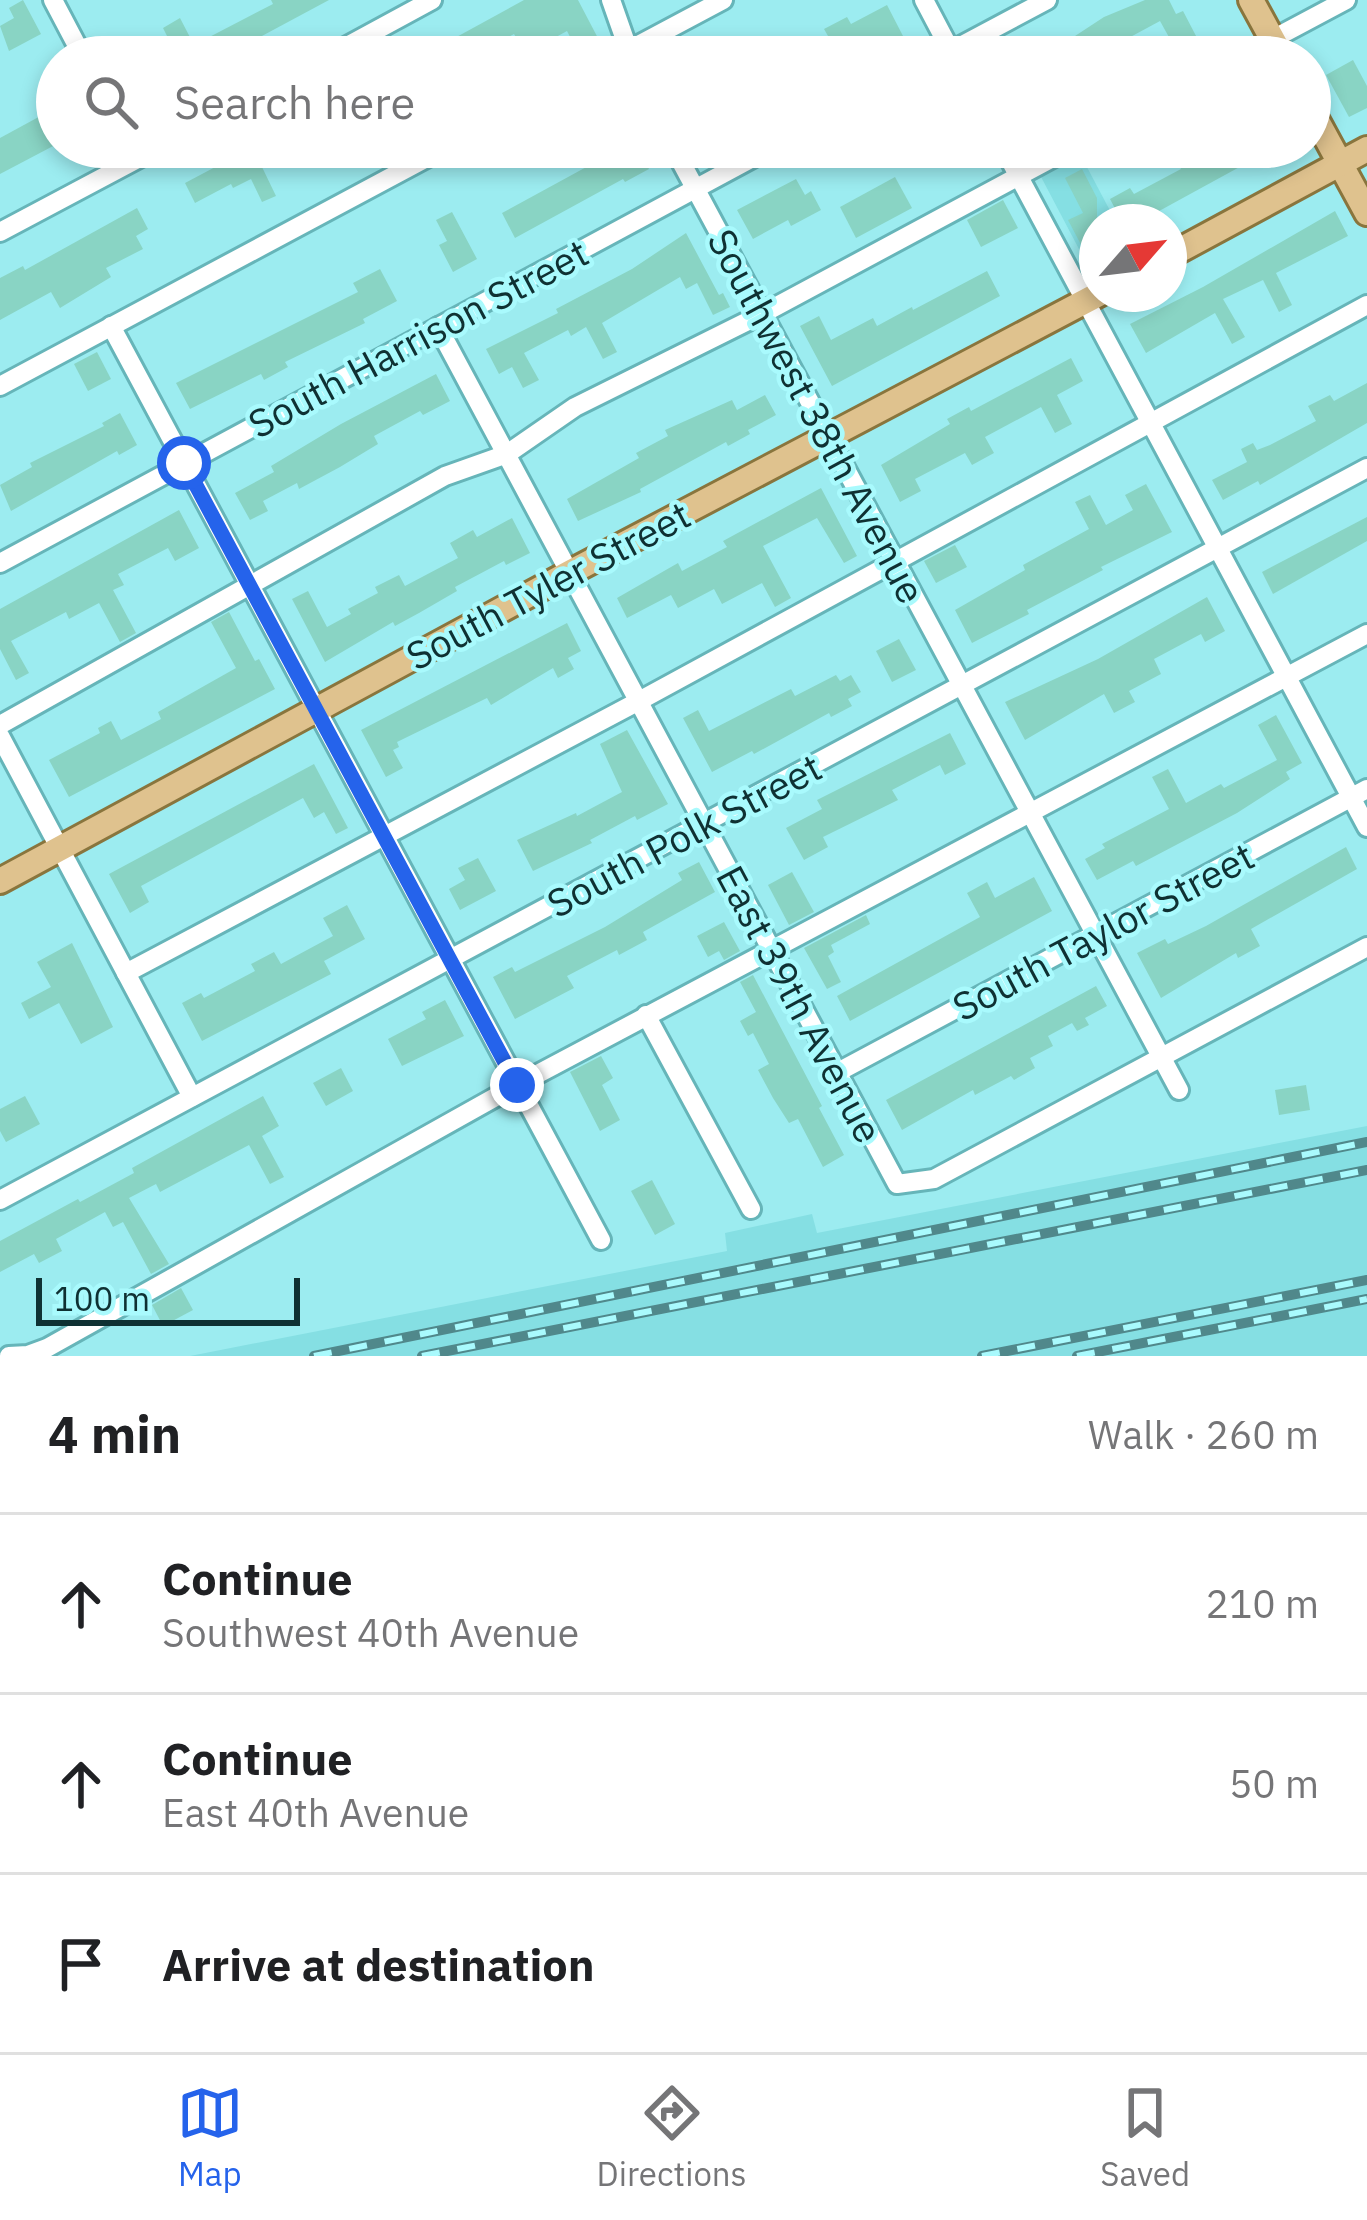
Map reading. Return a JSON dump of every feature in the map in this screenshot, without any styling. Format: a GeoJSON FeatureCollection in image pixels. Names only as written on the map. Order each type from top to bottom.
{"type":"FeatureCollection","features":[{"type":"Feature","properties":{"kind":"main road"},"geometry":{"type":"LineString","coordinates":[[1251,0],[1270,36]]}},
{"type":"Feature","properties":{"kind":"main road"},"geometry":{"type":"LineString","coordinates":[[1331,147],[1367,213]]}},
{"type":"Feature","properties":{"kind":"main road"},"geometry":{"type":"LineString","coordinates":[[1187,246],[1367,149]]}},
{"type":"Feature","properties":{"kind":"main road","name":"South Tyler Street"},"geometry":{"type":"LineString","coordinates":[[0,881],[571,572],[1079,305]]}},
{"type":"Feature","properties":{"kind":"street"},"geometry":{"type":"LineString","coordinates":[[53,0],[72,36]]}},
{"type":"Feature","properties":{"kind":"street"},"geometry":{"type":"LineString","coordinates":[[366,36],[432,0]]}},
{"type":"Feature","properties":{"kind":"street"},"geometry":{"type":"LineString","coordinates":[[611,0],[620,36]]}},
{"type":"Feature","properties":{"kind":"street"},"geometry":{"type":"LineString","coordinates":[[659,36],[723,0]]}},
{"type":"Feature","properties":{"kind":"street"},"geometry":{"type":"LineString","coordinates":[[923,0],[939,36]]}},
{"type":"Feature","properties":{"kind":"street"},"geometry":{"type":"LineString","coordinates":[[982,36],[1047,0]]}},
{"type":"Feature","properties":{"kind":"street"},"geometry":{"type":"LineString","coordinates":[[1294,36],[1346,0]]}},
{"type":"Feature","properties":{"kind":"street"},"geometry":{"type":"LineString","coordinates":[[0,232],[109,168]]}},
{"type":"Feature","properties":{"kind":"street"},"geometry":{"type":"LineString","coordinates":[[0,386],[408,168]]}},
{"type":"Feature","properties":{"kind":"street","name":"Southwest 38th Avenue"},"geometry":{"type":"LineString","coordinates":[[684,168],[1179,1090]]}},
{"type":"Feature","properties":{"kind":"street","name":"South Harrison Street"},"geometry":{"type":"LineString","coordinates":[[0,563],[734,168]]}},
{"type":"Feature","properties":{"kind":"street"},"geometry":{"type":"LineString","coordinates":[[1015,168],[1079,276]]}},
{"type":"Feature","properties":{"kind":"street"},"geometry":{"type":"LineString","coordinates":[[0,725],[445,476],[507,454],[575,406],[762,314],[1034,168]]}},
{"type":"Feature","properties":{"kind":"street"},"geometry":{"type":"LineString","coordinates":[[126,973],[1367,305]]}},
{"type":"Feature","properties":{"kind":"street"},"geometry":{"type":"LineString","coordinates":[[1099,312],[1151,424],[1287,678],[1359,793],[1367,827]]}},
{"type":"Feature","properties":{"kind":"street"},"geometry":{"type":"LineString","coordinates":[[111,326],[601,1240]]}},
{"type":"Feature","properties":{"kind":"street","name":"East 39th Avenue"},"geometry":{"type":"LineString","coordinates":[[438,327],[897,1184],[934,1179],[1162,1058]]}},
{"type":"Feature","properties":{"kind":"street","name":"South Polk Street"},"geometry":{"type":"LineString","coordinates":[[0,1200],[1367,468]]}},
{"type":"Feature","properties":{"kind":"street"},"geometry":{"type":"LineString","coordinates":[[0,1334],[10,1356],[46,1348],[646,1015],[1367,634]]}},
{"type":"Feature","properties":{"kind":"street"},"geometry":{"type":"LineString","coordinates":[[0,736],[193,1097]]}},
{"type":"Feature","properties":{"kind":"street","name":"South Taylor Street"},"geometry":{"type":"LineString","coordinates":[[838,1072],[1359,793]]}},
{"type":"Feature","properties":{"kind":"street"},"geometry":{"type":"LineString","coordinates":[[1162,1058],[1367,947]]}},
{"type":"Feature","properties":{"kind":"street"},"geometry":{"type":"LineString","coordinates":[[646,1015],[752,1209]]}},
{"type":"Feature","properties":{"kind":"shaded area"},"geometry":{"type":"Polygon","coordinates":[[[1049,168],[1087,168],[1106,204],[1079,204],[1079,249],[1039,173],[1049,168]]]}},
{"type":"Feature","properties":{"kind":"shaded area"},"geometry":{"type":"Polygon","coordinates":[[[1367,1126],[1367,1356],[190,1356],[727,1251],[725,1233],[812,1214],[817,1233],[1367,1126]]]}},
{"type":"Feature","properties":{"kind":"building"},"geometry":{"type":"Polygon","coordinates":[[[23,0],[41,34],[9,51],[0,26],[14,18],[9,8],[23,0]]]}},
{"type":"Feature","properties":{"kind":"building"},"geometry":{"type":"Polygon","coordinates":[[[271,0],[329,0],[262,36],[211,36],[273,4],[271,0]]]}},
{"type":"Feature","properties":{"kind":"building"},"geometry":{"type":"Polygon","coordinates":[[[524,0],[578,0],[597,36],[570,36],[567,31],[558,36],[458,36],[524,0]]]}},
{"type":"Feature","properties":{"kind":"building"},"geometry":{"type":"Polygon","coordinates":[[[1145,0],[1169,0],[1176,14],[1183,11],[1196,36],[1168,36],[1160,21],[1132,36],[1075,36],[1104,17],[1145,0]]]}},
{"type":"Feature","properties":{"kind":"building"},"geometry":{"type":"Polygon","coordinates":[[[887,5],[903,36],[828,36],[824,29],[847,17],[851,24],[887,5]]]}},
{"type":"Feature","properties":{"kind":"building"},"geometry":{"type":"Polygon","coordinates":[[[180,18],[189,36],[167,36],[163,28],[180,18]]]}},
{"type":"Feature","properties":{"kind":"building"},"geometry":{"type":"Polygon","coordinates":[[[1353,60],[1367,86],[1367,108],[1349,117],[1331,84],[1331,72],[1353,60]]]}},
{"type":"Feature","properties":{"kind":"building"},"geometry":{"type":"Polygon","coordinates":[[[36,118],[36,155],[0,174],[0,138],[36,118]]]}},
{"type":"Feature","properties":{"kind":"building"},"geometry":{"type":"Polygon","coordinates":[[[213,168],[262,168],[276,196],[262,202],[251,179],[195,203],[185,183],[213,168]]]}},
{"type":"Feature","properties":{"kind":"building"},"geometry":{"type":"Polygon","coordinates":[[[584,168],[649,169],[515,238],[502,213],[584,168]]]}},
{"type":"Feature","properties":{"kind":"building"},"geometry":{"type":"Polygon","coordinates":[[[1180,168],[1238,168],[1172,204],[1113,204],[1110,199],[1130,188],[1134,194],[1180,168]]]}},
{"type":"Feature","properties":{"kind":"building"},"geometry":{"type":"Polygon","coordinates":[[[1082,169],[1097,204],[1079,205],[1065,178],[1082,169]]]}},
{"type":"Feature","properties":{"kind":"building"},"geometry":{"type":"Polygon","coordinates":[[[895,177],[912,208],[856,238],[840,207],[895,177]]]}},
{"type":"Feature","properties":{"kind":"building"},"geometry":{"type":"Polygon","coordinates":[[[796,179],[805,195],[811,191],[821,210],[791,226],[788,220],[753,239],[737,210],[796,179]]]}},
{"type":"Feature","properties":{"kind":"building"},"geometry":{"type":"Polygon","coordinates":[[[1003,200],[1018,228],[981,247],[967,220],[1003,200]]]}},
{"type":"Feature","properties":{"kind":"building"},"geometry":{"type":"Polygon","coordinates":[[[137,208],[148,229],[136,236],[143,249],[106,268],[111,277],[60,308],[51,292],[0,320],[0,278],[23,266],[25,270],[137,208]]]}},
{"type":"Feature","properties":{"kind":"building"},"geometry":{"type":"Polygon","coordinates":[[[1335,211],[1348,236],[1276,273],[1292,305],[1279,312],[1263,280],[1223,299],[1245,337],[1232,344],[1215,313],[1146,353],[1130,324],[1154,312],[1187,312],[1187,295],[1335,211]]]}},
{"type":"Feature","properties":{"kind":"building"},"geometry":{"type":"Polygon","coordinates":[[[452,212],[477,259],[453,272],[439,245],[447,241],[436,220],[452,212]]]}},
{"type":"Feature","properties":{"kind":"building"},"geometry":{"type":"Polygon","coordinates":[[[1079,215],[1079,241],[1068,220],[1079,215]]]}},
{"type":"Feature","properties":{"kind":"building"},"geometry":{"type":"Polygon","coordinates":[[[686,233],[730,307],[713,315],[697,283],[686,289],[680,277],[602,323],[617,352],[603,359],[586,327],[571,336],[568,330],[524,353],[539,380],[523,388],[512,367],[499,374],[486,349],[558,313],[556,309],[632,269],[686,233]]]}},
{"type":"Feature","properties":{"kind":"building"},"geometry":{"type":"Polygon","coordinates":[[[380,269],[397,301],[363,319],[365,323],[285,362],[288,367],[264,380],[261,374],[190,409],[176,383],[358,292],[353,283],[380,269]]]}},
{"type":"Feature","properties":{"kind":"building"},"geometry":{"type":"Polygon","coordinates":[[[987,271],[1000,296],[832,386],[800,326],[819,316],[831,340],[873,318],[877,326],[987,271]]]}},
{"type":"Feature","properties":{"kind":"building"},"geometry":{"type":"Polygon","coordinates":[[[97,352],[111,379],[88,391],[74,364],[97,352]]]}},
{"type":"Feature","properties":{"kind":"building"},"geometry":{"type":"Polygon","coordinates":[[[1071,358],[1083,381],[1057,395],[1072,424],[1055,433],[1041,407],[985,437],[994,453],[972,465],[965,453],[915,479],[921,491],[900,502],[881,465],[950,424],[947,419],[1071,358]]]}},
{"type":"Feature","properties":{"kind":"building"},"geometry":{"type":"Polygon","coordinates":[[[436,374],[450,401],[374,436],[378,444],[299,489],[297,483],[263,501],[268,511],[250,520],[235,493],[274,472],[271,466],[341,424],[436,374]]]}},
{"type":"Feature","properties":{"kind":"building"},"geometry":{"type":"Polygon","coordinates":[[[1367,383],[1367,423],[1260,485],[1258,481],[1223,500],[1212,480],[1247,462],[1241,449],[1253,443],[1257,450],[1316,421],[1308,406],[1330,395],[1334,401],[1367,383]]]}},
{"type":"Feature","properties":{"kind":"building"},"geometry":{"type":"Polygon","coordinates":[[[765,395],[776,415],[748,430],[750,434],[728,446],[726,442],[641,492],[578,521],[567,499],[639,458],[636,453],[668,436],[665,430],[732,400],[737,410],[765,395]]]}},
{"type":"Feature","properties":{"kind":"building"},"geometry":{"type":"Polygon","coordinates":[[[120,413],[137,445],[119,455],[117,451],[11,511],[0,485],[120,413]]]}},
{"type":"Feature","properties":{"kind":"building"},"geometry":{"type":"Polygon","coordinates":[[[1146,484],[1172,532],[1101,567],[1103,570],[1027,610],[1029,614],[972,643],[955,610],[1089,529],[1075,502],[1090,495],[1106,525],[1133,510],[1125,495],[1146,484]]]}},
{"type":"Feature","properties":{"kind":"building"},"geometry":{"type":"Polygon","coordinates":[[[821,488],[857,556],[844,563],[817,518],[763,546],[791,598],[775,607],[762,583],[722,604],[714,589],[678,608],[671,595],[627,618],[617,598],[678,563],[682,571],[727,547],[723,541],[821,488]]]}},
{"type":"Feature","properties":{"kind":"building"},"geometry":{"type":"Polygon","coordinates":[[[179,510],[199,548],[175,561],[168,548],[118,574],[124,585],[113,590],[136,633],[120,642],[99,603],[69,619],[66,612],[11,641],[29,673],[16,680],[0,649],[0,609],[179,510]]]}},
{"type":"Feature","properties":{"kind":"building"},"geometry":{"type":"Polygon","coordinates":[[[1367,517],[1367,541],[1273,594],[1262,572],[1367,517]]]}},
{"type":"Feature","properties":{"kind":"building"},"geometry":{"type":"Polygon","coordinates":[[[512,518],[530,553],[455,587],[457,591],[419,613],[395,626],[393,622],[325,662],[292,599],[308,591],[327,627],[378,593],[375,587],[399,575],[405,586],[458,558],[450,543],[473,530],[477,537],[512,518]]]}},
{"type":"Feature","properties":{"kind":"building"},"geometry":{"type":"Polygon","coordinates":[[[955,545],[967,567],[936,583],[924,561],[955,545]]]}},
{"type":"Feature","properties":{"kind":"building"},"geometry":{"type":"Polygon","coordinates":[[[1207,597],[1225,631],[1205,642],[1201,634],[1154,659],[1161,674],[1129,691],[1135,702],[1114,713],[1104,694],[1025,740],[1005,702],[1098,659],[1207,597]]]}},
{"type":"Feature","properties":{"kind":"building"},"geometry":{"type":"Polygon","coordinates":[[[229,612],[275,689],[69,797],[49,760],[100,733],[98,728],[111,721],[121,740],[161,719],[158,712],[236,668],[211,622],[229,612]]]}},
{"type":"Feature","properties":{"kind":"building"},"geometry":{"type":"Polygon","coordinates":[[[567,623],[581,651],[568,658],[574,669],[558,678],[553,668],[491,705],[487,698],[397,742],[399,747],[393,750],[403,768],[386,777],[361,730],[567,623]]]}},
{"type":"Feature","properties":{"kind":"building"},"geometry":{"type":"Polygon","coordinates":[[[899,639],[916,670],[892,682],[876,651],[899,639]]]}},
{"type":"Feature","properties":{"kind":"building"},"geometry":{"type":"Polygon","coordinates":[[[836,675],[840,681],[851,675],[861,692],[848,699],[852,706],[712,772],[683,718],[698,710],[709,731],[791,689],[795,696],[836,675]]]}},
{"type":"Feature","properties":{"kind":"building"},"geometry":{"type":"Polygon","coordinates":[[[1276,715],[1302,763],[1286,772],[1290,779],[1136,866],[1133,861],[1097,880],[1085,859],[1105,848],[1102,844],[1169,809],[1152,777],[1168,769],[1186,803],[1221,784],[1224,788],[1277,760],[1258,725],[1276,715]]]}},
{"type":"Feature","properties":{"kind":"building"},"geometry":{"type":"Polygon","coordinates":[[[627,730],[668,804],[637,820],[635,816],[533,871],[517,840],[622,792],[600,744],[627,730]]]}},
{"type":"Feature","properties":{"kind":"building"},"geometry":{"type":"Polygon","coordinates":[[[950,733],[966,764],[945,775],[940,765],[892,790],[898,800],[823,837],[828,847],[804,860],[786,828],[822,809],[817,800],[950,733]]]}},
{"type":"Feature","properties":{"kind":"building"},"geometry":{"type":"Polygon","coordinates":[[[314,764],[348,828],[336,834],[324,812],[314,818],[303,798],[141,886],[149,902],[130,913],[109,874],[314,764]]]}},
{"type":"Feature","properties":{"kind":"building"},"geometry":{"type":"Polygon","coordinates":[[[1346,847],[1357,869],[1251,929],[1260,946],[1238,958],[1236,953],[1161,998],[1137,953],[1206,926],[1346,847]]]}},
{"type":"Feature","properties":{"kind":"building"},"geometry":{"type":"Polygon","coordinates":[[[478,858],[496,891],[460,910],[449,889],[465,880],[458,868],[478,858]]]}},
{"type":"Feature","properties":{"kind":"building"},"geometry":{"type":"Polygon","coordinates":[[[699,862],[715,892],[643,932],[647,940],[567,976],[574,988],[515,1019],[493,977],[512,967],[515,972],[605,927],[682,880],[678,873],[699,862]]]}},
{"type":"Feature","properties":{"kind":"building"},"geometry":{"type":"Polygon","coordinates":[[[792,872],[814,912],[789,925],[768,885],[792,872]]]}},
{"type":"Feature","properties":{"kind":"building"},"geometry":{"type":"Polygon","coordinates":[[[1034,877],[1052,911],[850,1021],[837,996],[980,917],[967,893],[987,882],[995,898],[1034,877]]]}},
{"type":"Feature","properties":{"kind":"building"},"geometry":{"type":"Polygon","coordinates":[[[347,905],[365,939],[324,961],[331,974],[202,1041],[182,1003],[201,993],[204,998],[255,971],[251,964],[274,952],[281,964],[333,936],[323,918],[347,905]]]}},
{"type":"Feature","properties":{"kind":"building"},"geometry":{"type":"Polygon","coordinates":[[[866,915],[870,924],[831,945],[834,952],[828,956],[841,982],[827,989],[804,948],[866,915]]]}},
{"type":"Feature","properties":{"kind":"building"},"geometry":{"type":"Polygon","coordinates":[[[724,922],[740,951],[724,960],[719,951],[708,957],[697,936],[724,922]]]}},
{"type":"Feature","properties":{"kind":"building"},"geometry":{"type":"Polygon","coordinates":[[[72,943],[113,1027],[81,1044],[59,1003],[29,1019],[21,1003],[51,987],[37,962],[72,943]]]}},
{"type":"Feature","properties":{"kind":"building"},"geometry":{"type":"Polygon","coordinates":[[[753,975],[844,1155],[823,1167],[798,1119],[789,1123],[773,1098],[758,1070],[769,1064],[753,1033],[748,1036],[740,1021],[756,1012],[740,982],[753,975]]]}},
{"type":"Feature","properties":{"kind":"building"},"geometry":{"type":"Polygon","coordinates":[[[1096,986],[1107,1006],[1085,1018],[1089,1025],[1077,1031],[1072,1023],[1048,1036],[1053,1046],[1030,1058],[1035,1068],[975,1095],[973,1090],[902,1130],[886,1100],[1096,986]]]}},
{"type":"Feature","properties":{"kind":"building"},"geometry":{"type":"Polygon","coordinates":[[[445,1000],[464,1036],[402,1066],[388,1039],[426,1019],[422,1012],[445,1000]]]}},
{"type":"Feature","properties":{"kind":"building"},"geometry":{"type":"Polygon","coordinates":[[[601,1056],[613,1078],[602,1085],[620,1120],[600,1131],[570,1072],[601,1056]]]}},
{"type":"Feature","properties":{"kind":"building"},"geometry":{"type":"Polygon","coordinates":[[[341,1068],[353,1091],[326,1106],[313,1083],[341,1068]]]}},
{"type":"Feature","properties":{"kind":"building"},"geometry":{"type":"Polygon","coordinates":[[[1306,1085],[1310,1110],[1279,1115],[1275,1090],[1306,1085]]]}},
{"type":"Feature","properties":{"kind":"building"},"geometry":{"type":"Polygon","coordinates":[[[25,1096],[40,1124],[6,1142],[0,1131],[0,1109],[25,1096]]]}},
{"type":"Feature","properties":{"kind":"building"},"geometry":{"type":"Polygon","coordinates":[[[263,1096],[279,1126],[262,1136],[284,1177],[270,1184],[249,1145],[160,1192],[156,1184],[129,1198],[169,1264],[151,1274],[123,1222],[113,1227],[105,1212],[56,1239],[62,1251],[39,1263],[34,1254],[0,1272],[0,1241],[134,1173],[132,1168],[263,1096]]]}},
{"type":"Feature","properties":{"kind":"building"},"geometry":{"type":"Polygon","coordinates":[[[652,1180],[675,1224],[655,1235],[631,1191],[652,1180]]]}},
{"type":"Feature","properties":{"kind":"building"},"geometry":{"type":"Polygon","coordinates":[[[181,1288],[193,1310],[163,1326],[152,1305],[181,1288]]]}},
{"type":"Feature","properties":{"kind":"railway"},"geometry":{"type":"LineString","coordinates":[[314,1356],[1367,1142]]}},
{"type":"Feature","properties":{"kind":"railway"},"geometry":{"type":"LineString","coordinates":[[422,1356],[1367,1170]]}},
{"type":"Feature","properties":{"kind":"railway"},"geometry":{"type":"LineString","coordinates":[[982,1356],[1367,1280]]}},
{"type":"Feature","properties":{"kind":"railway"},"geometry":{"type":"LineString","coordinates":[[1077,1356],[1367,1299]]}},
{"type":"Feature","properties":{"kind":"route"},"geometry":{"type":"LineString","coordinates":[[184,463],[517,1085]]}}]}
